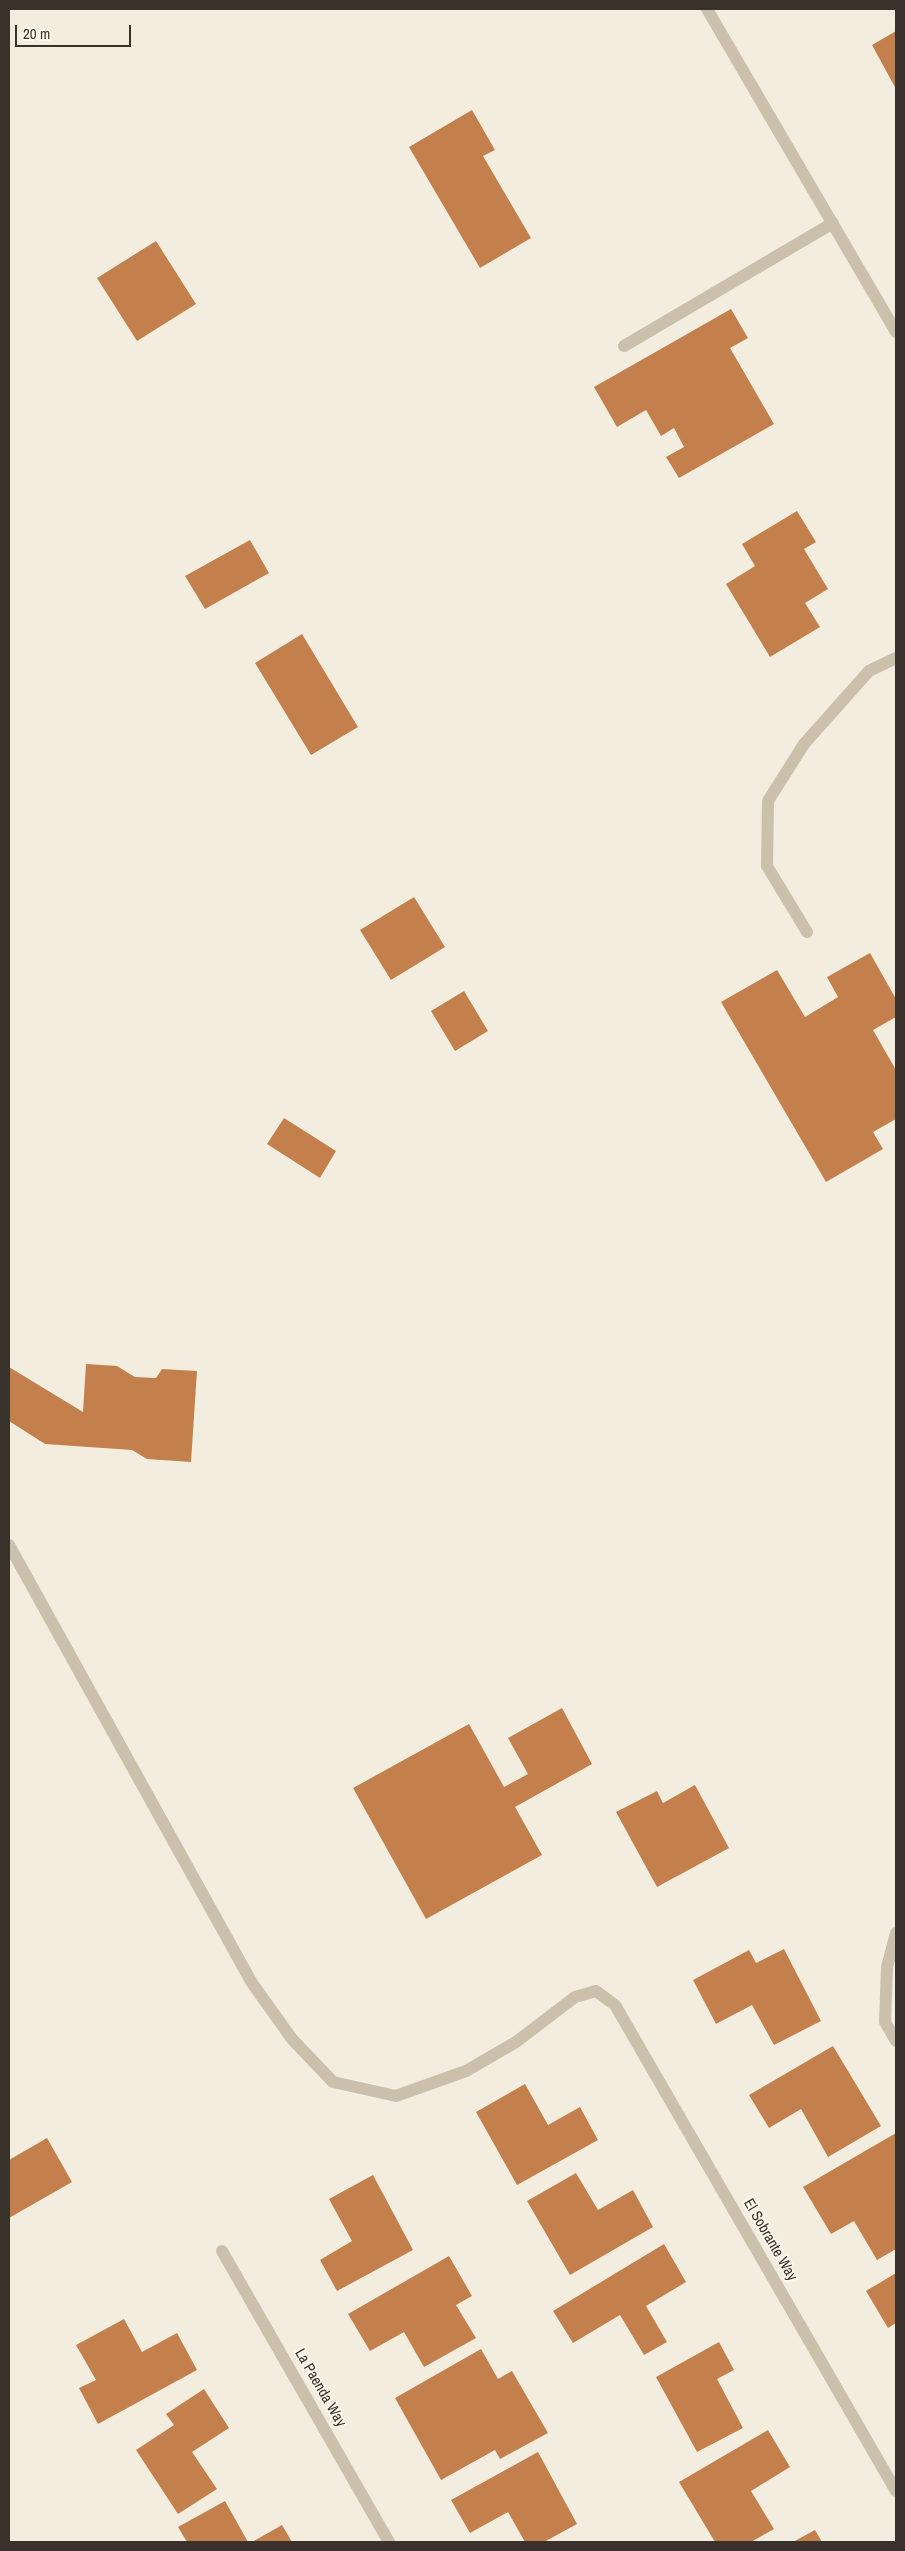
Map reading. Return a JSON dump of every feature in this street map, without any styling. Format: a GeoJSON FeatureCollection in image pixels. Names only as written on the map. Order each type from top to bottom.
{"type":"FeatureCollection","features":[{"type":"Feature","properties":{"kind":"street"},"geometry":{"type":"LineString","coordinates":[[707,9],[896,332]]}},
{"type":"Feature","properties":{"kind":"street"},"geometry":{"type":"LineString","coordinates":[[624,346],[833,223]]}},
{"type":"Feature","properties":{"kind":"street"},"geometry":{"type":"LineString","coordinates":[[807,932],[767,866],[768,801],[804,744],[869,671],[896,658]]}},
{"type":"Feature","properties":{"kind":"street","name":"El Sobrante Way"},"geometry":{"type":"LineString","coordinates":[[9,1544],[252,1982],[292,2039],[333,2082],[396,2096],[466,2071],[516,2042],[574,1997],[596,1991],[615,2004],[896,2491]]}},
{"type":"Feature","properties":{"kind":"street"},"geometry":{"type":"LineString","coordinates":[[896,1932],[887,1967],[886,2022],[896,2041]]}},
{"type":"Feature","properties":{"kind":"street","name":"La Paenda Way"},"geometry":{"type":"LineString","coordinates":[[222,2251],[389,2542]]}},
{"type":"Feature","properties":{"kind":"building"},"geometry":{"type":"Polygon","coordinates":[[[896,31],[896,89],[872,45],[896,31]]]}},
{"type":"Feature","properties":{"kind":"building"},"geometry":{"type":"Polygon","coordinates":[[[472,110],[495,150],[483,156],[531,238],[480,268],[409,147],[472,110]]]}},
{"type":"Feature","properties":{"kind":"building"},"geometry":{"type":"Polygon","coordinates":[[[156,241],[196,304],[137,341],[97,278],[156,241]]]}},
{"type":"Feature","properties":{"kind":"building"},"geometry":{"type":"Polygon","coordinates":[[[731,309],[748,338],[730,348],[774,424],[679,478],[666,457],[684,447],[674,428],[661,436],[646,410],[617,427],[594,387],[731,309]]]}},
{"type":"Feature","properties":{"kind":"building"},"geometry":{"type":"Polygon","coordinates":[[[797,511],[816,542],[804,549],[828,589],[805,603],[820,627],[770,657],[726,584],[755,566],[742,544],[797,511]]]}},
{"type":"Feature","properties":{"kind":"building"},"geometry":{"type":"Polygon","coordinates":[[[250,540],[269,573],[205,609],[185,576],[250,540]]]}},
{"type":"Feature","properties":{"kind":"building"},"geometry":{"type":"Polygon","coordinates":[[[302,634],[358,727],[311,755],[255,663],[302,634]]]}},
{"type":"Feature","properties":{"kind":"building"},"geometry":{"type":"Polygon","coordinates":[[[414,897],[445,947],[391,980],[360,930],[414,897]]]}},
{"type":"Feature","properties":{"kind":"building"},"geometry":{"type":"Polygon","coordinates":[[[870,953],[896,999],[896,1017],[873,1030],[896,1070],[896,1119],[873,1132],[883,1149],[826,1182],[721,1002],[777,970],[805,1017],[838,997],[827,977],[870,953]]]}},
{"type":"Feature","properties":{"kind":"building"},"geometry":{"type":"Polygon","coordinates":[[[464,991],[488,1031],[455,1051],[431,1011],[464,991]]]}},
{"type":"Feature","properties":{"kind":"building"},"geometry":{"type":"Polygon","coordinates":[[[284,1118],[336,1151],[320,1178],[267,1144],[284,1118]]]}},
{"type":"Feature","properties":{"kind":"building"},"geometry":{"type":"Polygon","coordinates":[[[86,1364],[117,1366],[135,1377],[156,1378],[162,1369],[197,1371],[191,1462],[147,1459],[132,1450],[45,1444],[9,1421],[9,1367],[83,1412],[86,1364]]]}},
{"type":"Feature","properties":{"kind":"building"},"geometry":{"type":"Polygon","coordinates":[[[562,1708],[592,1764],[515,1807],[542,1855],[426,1919],[353,1788],[469,1724],[504,1787],[528,1774],[508,1738],[562,1708]]]}},
{"type":"Feature","properties":{"kind":"building"},"geometry":{"type":"Polygon","coordinates":[[[695,1785],[729,1848],[657,1887],[616,1812],[657,1791],[663,1803],[695,1785]]]}},
{"type":"Feature","properties":{"kind":"building"},"geometry":{"type":"Polygon","coordinates":[[[784,1949],[821,2021],[774,2045],[752,2005],[716,2024],[693,1980],[749,1950],[756,1963],[784,1949]]]}},
{"type":"Feature","properties":{"kind":"building"},"geometry":{"type":"Polygon","coordinates":[[[833,2046],[881,2126],[828,2157],[801,2109],[769,2128],[749,2095],[833,2046]]]}},
{"type":"Feature","properties":{"kind":"building"},"geometry":{"type":"Polygon","coordinates":[[[525,2084],[548,2125],[580,2107],[598,2140],[517,2185],[476,2112],[525,2084]]]}},
{"type":"Feature","properties":{"kind":"building"},"geometry":{"type":"Polygon","coordinates":[[[896,2133],[896,2249],[877,2260],[854,2221],[831,2234],[803,2187],[896,2133]]]}},
{"type":"Feature","properties":{"kind":"building"},"geometry":{"type":"Polygon","coordinates":[[[47,2138],[72,2182],[9,2218],[9,2160],[47,2138]]]}},
{"type":"Feature","properties":{"kind":"building"},"geometry":{"type":"Polygon","coordinates":[[[576,2173],[598,2210],[633,2190],[653,2227],[570,2275],[527,2201],[576,2173]]]}},
{"type":"Feature","properties":{"kind":"building"},"geometry":{"type":"Polygon","coordinates":[[[373,2175],[413,2250],[337,2291],[320,2260],[352,2241],[329,2199],[373,2175]]]}},
{"type":"Feature","properties":{"kind":"building"},"geometry":{"type":"Polygon","coordinates":[[[664,2244],[686,2282],[646,2306],[667,2342],[644,2355],[620,2315],[573,2343],[553,2311],[664,2244]]]}},
{"type":"Feature","properties":{"kind":"building"},"geometry":{"type":"Polygon","coordinates":[[[449,2256],[472,2296],[456,2305],[476,2338],[424,2367],[404,2332],[370,2351],[348,2314],[449,2256]]]}},
{"type":"Feature","properties":{"kind":"building"},"geometry":{"type":"Polygon","coordinates":[[[896,2273],[896,2323],[888,2328],[866,2291],[896,2273]]]}},
{"type":"Feature","properties":{"kind":"building"},"geometry":{"type":"Polygon","coordinates":[[[124,2319],[142,2352],[177,2333],[197,2370],[98,2424],[79,2388],[96,2380],[76,2345],[124,2319]]]}},
{"type":"Feature","properties":{"kind":"building"},"geometry":{"type":"Polygon","coordinates":[[[719,2342],[734,2370],[717,2379],[743,2428],[697,2452],[656,2377],[719,2342]]]}},
{"type":"Feature","properties":{"kind":"building"},"geometry":{"type":"Polygon","coordinates":[[[481,2349],[498,2379],[512,2371],[548,2433],[500,2459],[495,2450],[441,2480],[395,2398],[481,2349]]]}},
{"type":"Feature","properties":{"kind":"building"},"geometry":{"type":"Polygon","coordinates":[[[204,2389],[229,2428],[192,2452],[217,2489],[178,2514],[136,2450],[174,2425],[166,2414],[204,2389]]]}},
{"type":"Feature","properties":{"kind":"building"},"geometry":{"type":"Polygon","coordinates":[[[768,2430],[790,2467],[751,2491],[774,2529],[751,2542],[715,2542],[679,2482],[768,2430]]]}},
{"type":"Feature","properties":{"kind":"building"},"geometry":{"type":"Polygon","coordinates":[[[538,2452],[577,2524],[544,2542],[525,2542],[508,2512],[470,2533],[451,2500],[538,2452]]]}},
{"type":"Feature","properties":{"kind":"building"},"geometry":{"type":"Polygon","coordinates":[[[225,2501],[248,2542],[187,2542],[178,2527],[225,2501]]]}},
{"type":"Feature","properties":{"kind":"building"},"geometry":{"type":"Polygon","coordinates":[[[282,2525],[292,2542],[252,2542],[282,2525]]]}},
{"type":"Feature","properties":{"kind":"building"},"geometry":{"type":"Polygon","coordinates":[[[815,2530],[822,2542],[793,2542],[815,2530]]]}}]}
